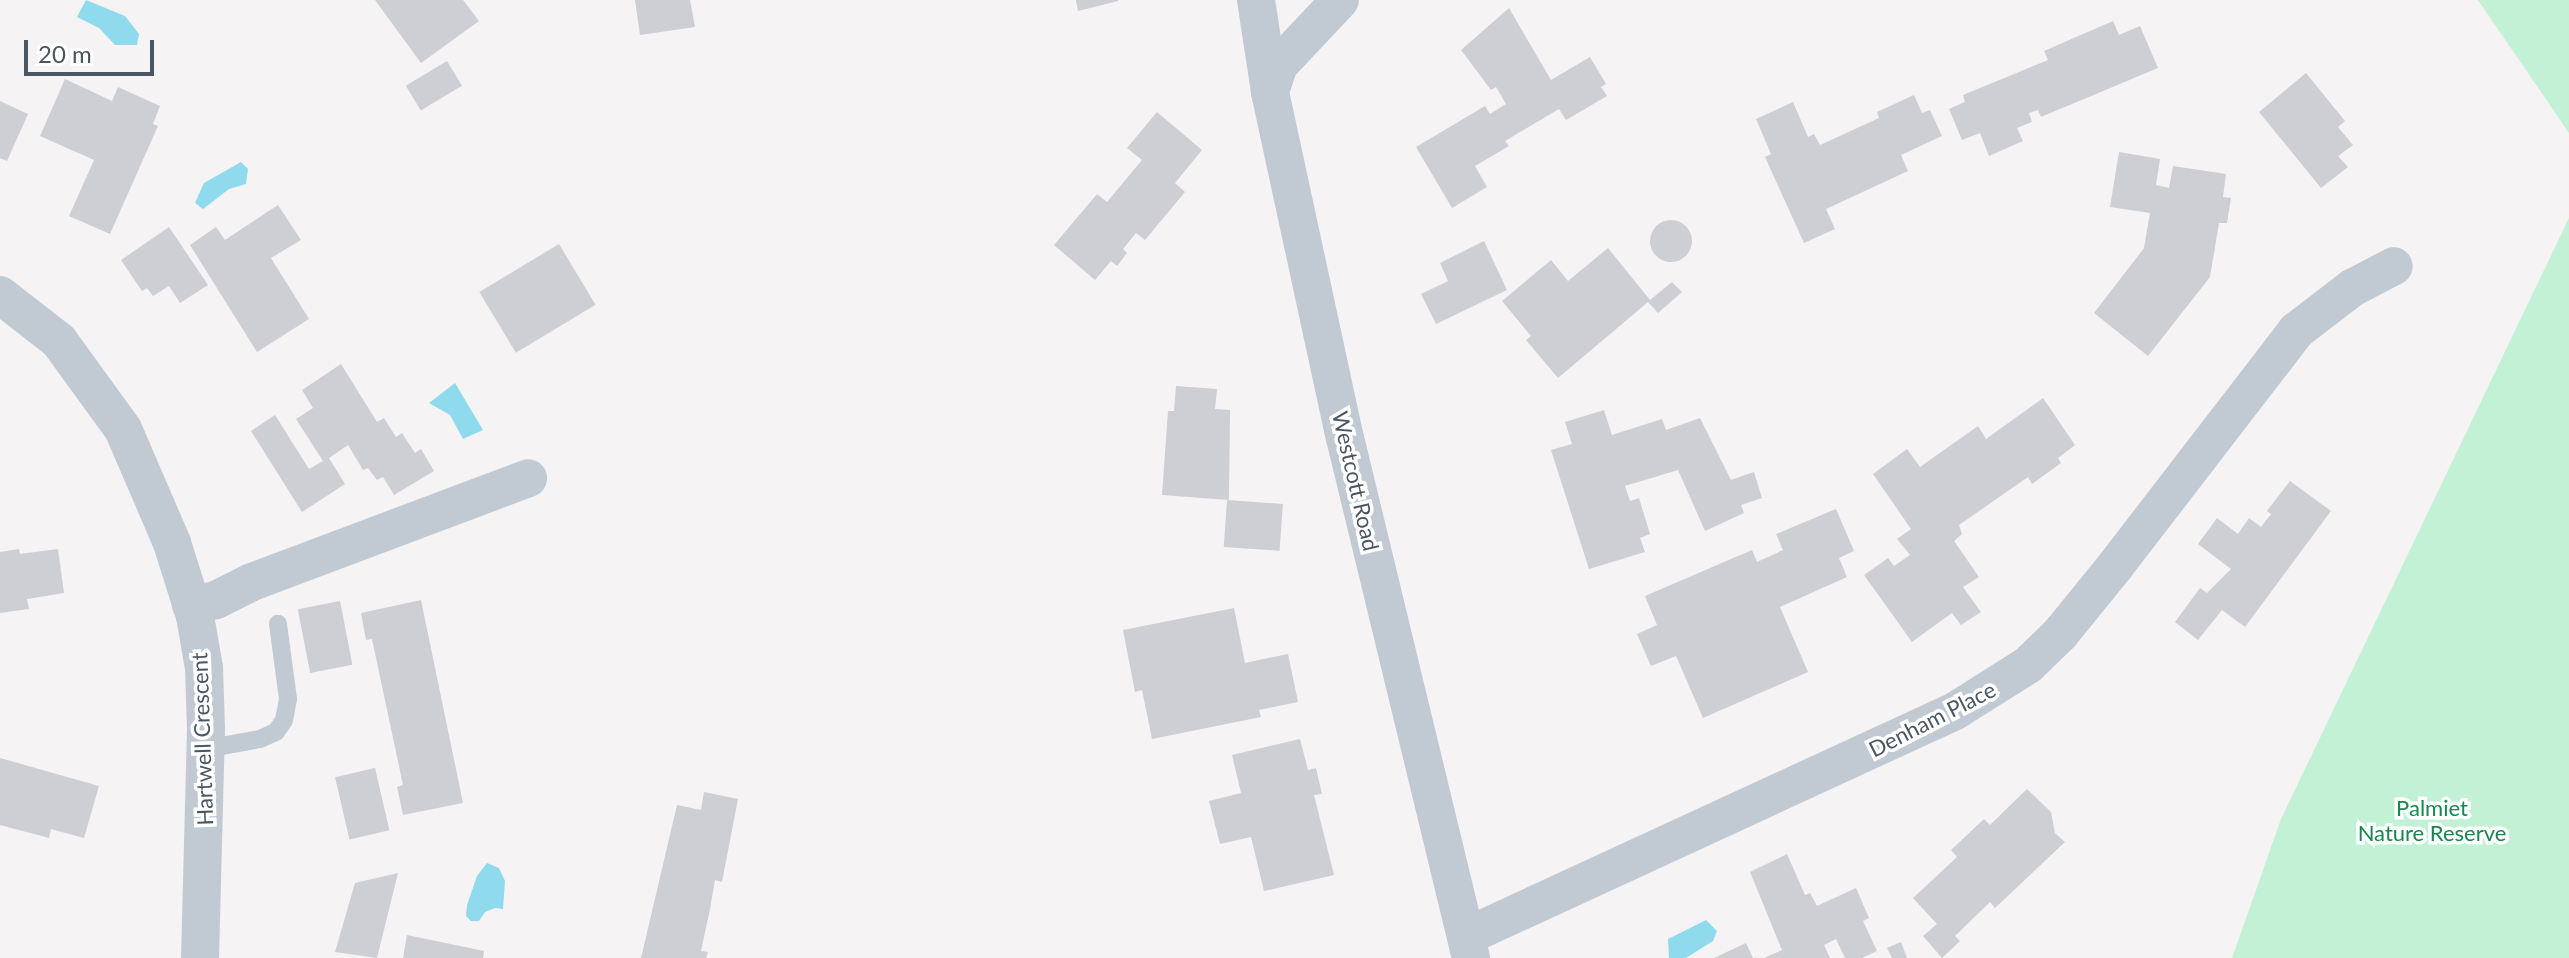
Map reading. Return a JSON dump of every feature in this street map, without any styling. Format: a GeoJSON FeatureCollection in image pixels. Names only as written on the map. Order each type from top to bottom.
{"type":"FeatureCollection","features":[{"type":"Feature","properties":{"kind":"street","name":"Westcott Road"},"geometry":{"type":"LineString","coordinates":[[1256,0],[1270,92],[1345,438],[1469,947]]}},
{"type":"Feature","properties":{"kind":"street"},"geometry":{"type":"LineString","coordinates":[[1270,92],[1279,65],[1340,0]]}},
{"type":"Feature","properties":{"kind":"street","name":"Denham Place"},"geometry":{"type":"LineString","coordinates":[[1469,947],[1955,711],[2028,665],[2060,634],[2116,565],[2296,331],[2352,288],[2394,266]]}},
{"type":"Feature","properties":{"kind":"street","name":"Hartwell Crescent"},"geometry":{"type":"LineString","coordinates":[[0,295],[59,341],[123,429],[150,485],[191,605],[204,668],[200,958]]}},
{"type":"Feature","properties":{"kind":"street"},"geometry":{"type":"LineString","coordinates":[[191,605],[216,600],[252,582],[528,478]]}},
{"type":"Feature","properties":{"kind":"lane"},"geometry":{"type":"LineString","coordinates":[[205,749],[260,739],[276,732],[284,720],[288,699],[278,624]]}},
{"type":"Feature","properties":{"kind":"green space"},"geometry":{"type":"Polygon","coordinates":[[[2478,0],[2569,0],[2569,133],[2478,0]]]}},
{"type":"Feature","properties":{"kind":"green space","name":"Palmiet Nature Reserve"},"geometry":{"type":"Polygon","coordinates":[[[2569,218],[2569,958],[2232,958],[2281,819],[2569,218]]]}},
{"type":"Feature","properties":{"kind":"water"},"geometry":{"type":"Polygon","coordinates":[[[86,0],[125,16],[139,34],[137,45],[115,45],[99,28],[77,17],[86,0]]]}},
{"type":"Feature","properties":{"kind":"water"},"geometry":{"type":"Polygon","coordinates":[[[241,162],[248,169],[246,184],[229,189],[203,209],[195,203],[204,183],[241,162]]]}},
{"type":"Feature","properties":{"kind":"water"},"geometry":{"type":"Polygon","coordinates":[[[455,383],[483,430],[463,439],[450,415],[429,403],[455,383]]]}},
{"type":"Feature","properties":{"kind":"water"},"geometry":{"type":"Polygon","coordinates":[[[487,863],[499,868],[505,881],[503,909],[495,908],[485,912],[479,921],[471,921],[466,916],[467,905],[477,876],[487,863]]]}},
{"type":"Feature","properties":{"kind":"water"},"geometry":{"type":"Polygon","coordinates":[[[1706,920],[1717,931],[1713,941],[1686,958],[1669,958],[1668,939],[1706,920]]]}},
{"type":"Feature","properties":{"kind":"building"},"geometry":{"type":"Polygon","coordinates":[[[375,0],[463,0],[479,21],[421,63],[375,0]]]}},
{"type":"Feature","properties":{"kind":"building"},"geometry":{"type":"Polygon","coordinates":[[[635,0],[690,0],[695,27],[640,35],[635,0]]]}},
{"type":"Feature","properties":{"kind":"building"},"geometry":{"type":"Polygon","coordinates":[[[1076,0],[1118,0],[1118,1],[1078,11],[1076,0]]]}},
{"type":"Feature","properties":{"kind":"building"},"geometry":{"type":"Polygon","coordinates":[[[1509,8],[1551,80],[1590,57],[1606,84],[1601,87],[1607,96],[1566,120],[1559,109],[1505,141],[1509,146],[1475,166],[1487,187],[1452,208],[1416,147],[1485,106],[1490,114],[1506,104],[1496,87],[1491,90],[1461,50],[1509,8]]]}},
{"type":"Feature","properties":{"kind":"building"},"geometry":{"type":"Polygon","coordinates":[[[2113,21],[2119,35],[2140,26],[2158,68],[2041,117],[2038,110],[2029,113],[2032,122],[2017,128],[2023,141],[1989,156],[1980,133],[1962,140],[1949,109],[1965,102],[1963,95],[2048,60],[2044,51],[2113,21]]]}},
{"type":"Feature","properties":{"kind":"building"},"geometry":{"type":"Polygon","coordinates":[[[447,61],[462,86],[421,111],[406,86],[447,61]]]}},
{"type":"Feature","properties":{"kind":"building"},"geometry":{"type":"Polygon","coordinates":[[[2306,73],[2345,121],[2338,127],[2353,145],[2338,156],[2348,167],[2321,188],[2259,112],[2306,73]]]}},
{"type":"Feature","properties":{"kind":"building"},"geometry":{"type":"Polygon","coordinates":[[[65,79],[112,101],[118,87],[160,106],[153,124],[158,126],[110,234],[69,216],[94,160],[40,136],[65,79]]]}},
{"type":"Feature","properties":{"kind":"building"},"geometry":{"type":"Polygon","coordinates":[[[1914,95],[1922,113],[1930,110],[1942,136],[1901,155],[1908,171],[1826,209],[1835,229],[1804,243],[1765,157],[1771,154],[1756,119],[1793,102],[1808,137],[1814,134],[1820,145],[1879,118],[1877,112],[1914,95]]]}},
{"type":"Feature","properties":{"kind":"building"},"geometry":{"type":"Polygon","coordinates":[[[0,101],[28,114],[7,161],[0,158],[0,101]]]}},
{"type":"Feature","properties":{"kind":"building"},"geometry":{"type":"Polygon","coordinates":[[[1157,112],[1202,150],[1175,183],[1185,192],[1145,240],[1136,233],[1123,249],[1127,253],[1117,266],[1111,261],[1095,280],[1054,245],[1097,194],[1107,202],[1142,160],[1127,148],[1157,112]]]}},
{"type":"Feature","properties":{"kind":"building"},"geometry":{"type":"Polygon","coordinates":[[[2119,152],[2160,159],[2156,185],[2169,188],[2173,166],[2226,174],[2223,197],[2231,198],[2227,223],[2219,223],[2210,277],[2148,356],[2094,313],[2144,248],[2150,213],[2110,207],[2119,152]]]}},
{"type":"Feature","properties":{"kind":"building"},"geometry":{"type":"Polygon","coordinates":[[[278,205],[301,240],[271,258],[309,319],[257,352],[190,245],[216,227],[225,240],[278,205]]]}},
{"type":"Feature","properties":{"kind":"building"},"geometry":{"type":"Polygon","coordinates":[[[1671,220],[1686,226],[1692,241],[1686,256],[1671,262],[1656,256],[1650,241],[1656,226],[1671,220]]]}},
{"type":"Feature","properties":{"kind":"building"},"geometry":{"type":"Polygon","coordinates":[[[169,227],[208,285],[180,303],[169,286],[153,296],[147,288],[142,291],[121,260],[169,227]]]}},
{"type":"Feature","properties":{"kind":"building"},"geometry":{"type":"Polygon","coordinates":[[[1484,241],[1507,290],[1436,324],[1421,294],[1448,281],[1440,263],[1484,241]]]}},
{"type":"Feature","properties":{"kind":"building"},"geometry":{"type":"Polygon","coordinates":[[[559,244],[596,305],[516,353],[479,292],[559,244]]]}},
{"type":"Feature","properties":{"kind":"building"},"geometry":{"type":"Polygon","coordinates":[[[1608,248],[1650,300],[1672,282],[1682,292],[1658,313],[1648,302],[1558,378],[1526,340],[1531,336],[1502,301],[1551,260],[1568,281],[1608,248]]]}},
{"type":"Feature","properties":{"kind":"building"},"geometry":{"type":"Polygon","coordinates":[[[341,364],[377,422],[384,418],[396,437],[402,433],[415,453],[421,449],[434,471],[394,495],[383,477],[377,480],[368,468],[363,470],[348,445],[329,458],[345,484],[302,512],[251,431],[275,415],[309,469],[323,461],[296,419],[313,408],[302,390],[341,364]]]}},
{"type":"Feature","properties":{"kind":"building"},"geometry":{"type":"Polygon","coordinates":[[[1176,386],[1217,389],[1215,409],[1230,410],[1229,500],[1162,495],[1168,411],[1174,411],[1176,386]]]}},
{"type":"Feature","properties":{"kind":"building"},"geometry":{"type":"Polygon","coordinates":[[[2043,398],[2075,445],[2058,458],[2061,463],[2032,484],[2028,477],[1959,525],[1962,534],[1954,541],[1979,577],[1963,587],[1981,612],[1961,625],[1952,613],[1912,642],[1864,575],[1888,558],[1894,566],[1910,555],[1897,539],[1911,529],[1873,474],[1907,449],[1920,467],[1978,426],[1986,439],[2043,398]]]}},
{"type":"Feature","properties":{"kind":"building"},"geometry":{"type":"Polygon","coordinates":[[[1604,410],[1612,435],[1662,419],[1666,430],[1700,418],[1731,480],[1754,472],[1762,498],[1741,505],[1744,513],[1705,531],[1678,470],[1625,486],[1630,501],[1639,498],[1650,534],[1640,538],[1645,552],[1589,569],[1551,450],[1572,444],[1565,422],[1604,410]]]}},
{"type":"Feature","properties":{"kind":"building"},"geometry":{"type":"Polygon","coordinates":[[[2290,481],[2331,511],[2245,627],[2222,610],[2198,640],[2175,622],[2200,588],[2207,593],[2231,569],[2198,544],[2217,518],[2238,534],[2249,518],[2261,527],[2271,514],[2267,511],[2290,481]]]}},
{"type":"Feature","properties":{"kind":"building"},"geometry":{"type":"Polygon","coordinates":[[[1227,500],[1283,504],[1280,551],[1224,547],[1227,500]]]}},
{"type":"Feature","properties":{"kind":"building"},"geometry":{"type":"Polygon","coordinates":[[[1836,509],[1854,551],[1839,558],[1847,577],[1780,607],[1808,672],[1703,718],[1676,656],[1651,666],[1637,634],[1657,625],[1645,596],[1752,550],[1757,562],[1783,550],[1776,534],[1836,509]]]}},
{"type":"Feature","properties":{"kind":"building"},"geometry":{"type":"Polygon","coordinates":[[[19,549],[20,554],[58,549],[64,593],[27,599],[29,609],[0,613],[0,552],[19,549]]]}},
{"type":"Feature","properties":{"kind":"building"},"geometry":{"type":"Polygon","coordinates":[[[421,600],[463,803],[403,815],[397,787],[403,785],[372,639],[366,640],[361,613],[421,600]]]}},
{"type":"Feature","properties":{"kind":"building"},"geometry":{"type":"Polygon","coordinates":[[[340,601],[352,665],[310,673],[298,609],[340,601]]]}},
{"type":"Feature","properties":{"kind":"building"},"geometry":{"type":"Polygon","coordinates":[[[1234,608],[1245,663],[1288,654],[1298,702],[1259,710],[1261,717],[1152,739],[1142,690],[1135,692],[1123,630],[1234,608]]]}},
{"type":"Feature","properties":{"kind":"building"},"geometry":{"type":"Polygon","coordinates":[[[1300,739],[1308,770],[1316,768],[1322,794],[1314,795],[1334,875],[1264,891],[1251,837],[1220,844],[1209,801],[1241,793],[1232,755],[1300,739]]]}},
{"type":"Feature","properties":{"kind":"building"},"geometry":{"type":"Polygon","coordinates":[[[0,758],[99,786],[84,838],[51,829],[49,838],[0,825],[0,758]]]}},
{"type":"Feature","properties":{"kind":"building"},"geometry":{"type":"Polygon","coordinates":[[[375,768],[389,830],[349,840],[335,777],[375,768]]]}},
{"type":"Feature","properties":{"kind":"building"},"geometry":{"type":"Polygon","coordinates":[[[2027,789],[2051,812],[2055,833],[2065,842],[1995,908],[1990,902],[1955,936],[1960,941],[1942,958],[1923,936],[1937,924],[1913,898],[1957,857],[1951,850],[1984,819],[1990,825],[2027,789]]]}},
{"type":"Feature","properties":{"kind":"building"},"geometry":{"type":"Polygon","coordinates":[[[704,792],[738,799],[722,882],[715,880],[701,951],[708,952],[706,958],[641,958],[677,805],[701,810],[704,792]]]}},
{"type":"Feature","properties":{"kind":"building"},"geometry":{"type":"Polygon","coordinates":[[[1787,854],[1805,895],[1810,893],[1817,906],[1856,888],[1869,918],[1863,921],[1877,951],[1862,958],[1845,958],[1836,939],[1824,945],[1830,958],[1764,958],[1782,950],[1750,872],[1787,854]]]}},
{"type":"Feature","properties":{"kind":"building"},"geometry":{"type":"Polygon","coordinates":[[[398,873],[377,958],[335,952],[355,883],[398,873]]]}},
{"type":"Feature","properties":{"kind":"building"},"geometry":{"type":"Polygon","coordinates":[[[407,935],[484,951],[483,958],[403,958],[407,935]]]}},
{"type":"Feature","properties":{"kind":"building"},"geometry":{"type":"Polygon","coordinates":[[[1901,942],[1907,958],[1892,958],[1887,948],[1901,942]]]}},
{"type":"Feature","properties":{"kind":"building"},"geometry":{"type":"Polygon","coordinates":[[[1746,943],[1753,958],[1714,958],[1746,943]]]}}]}
